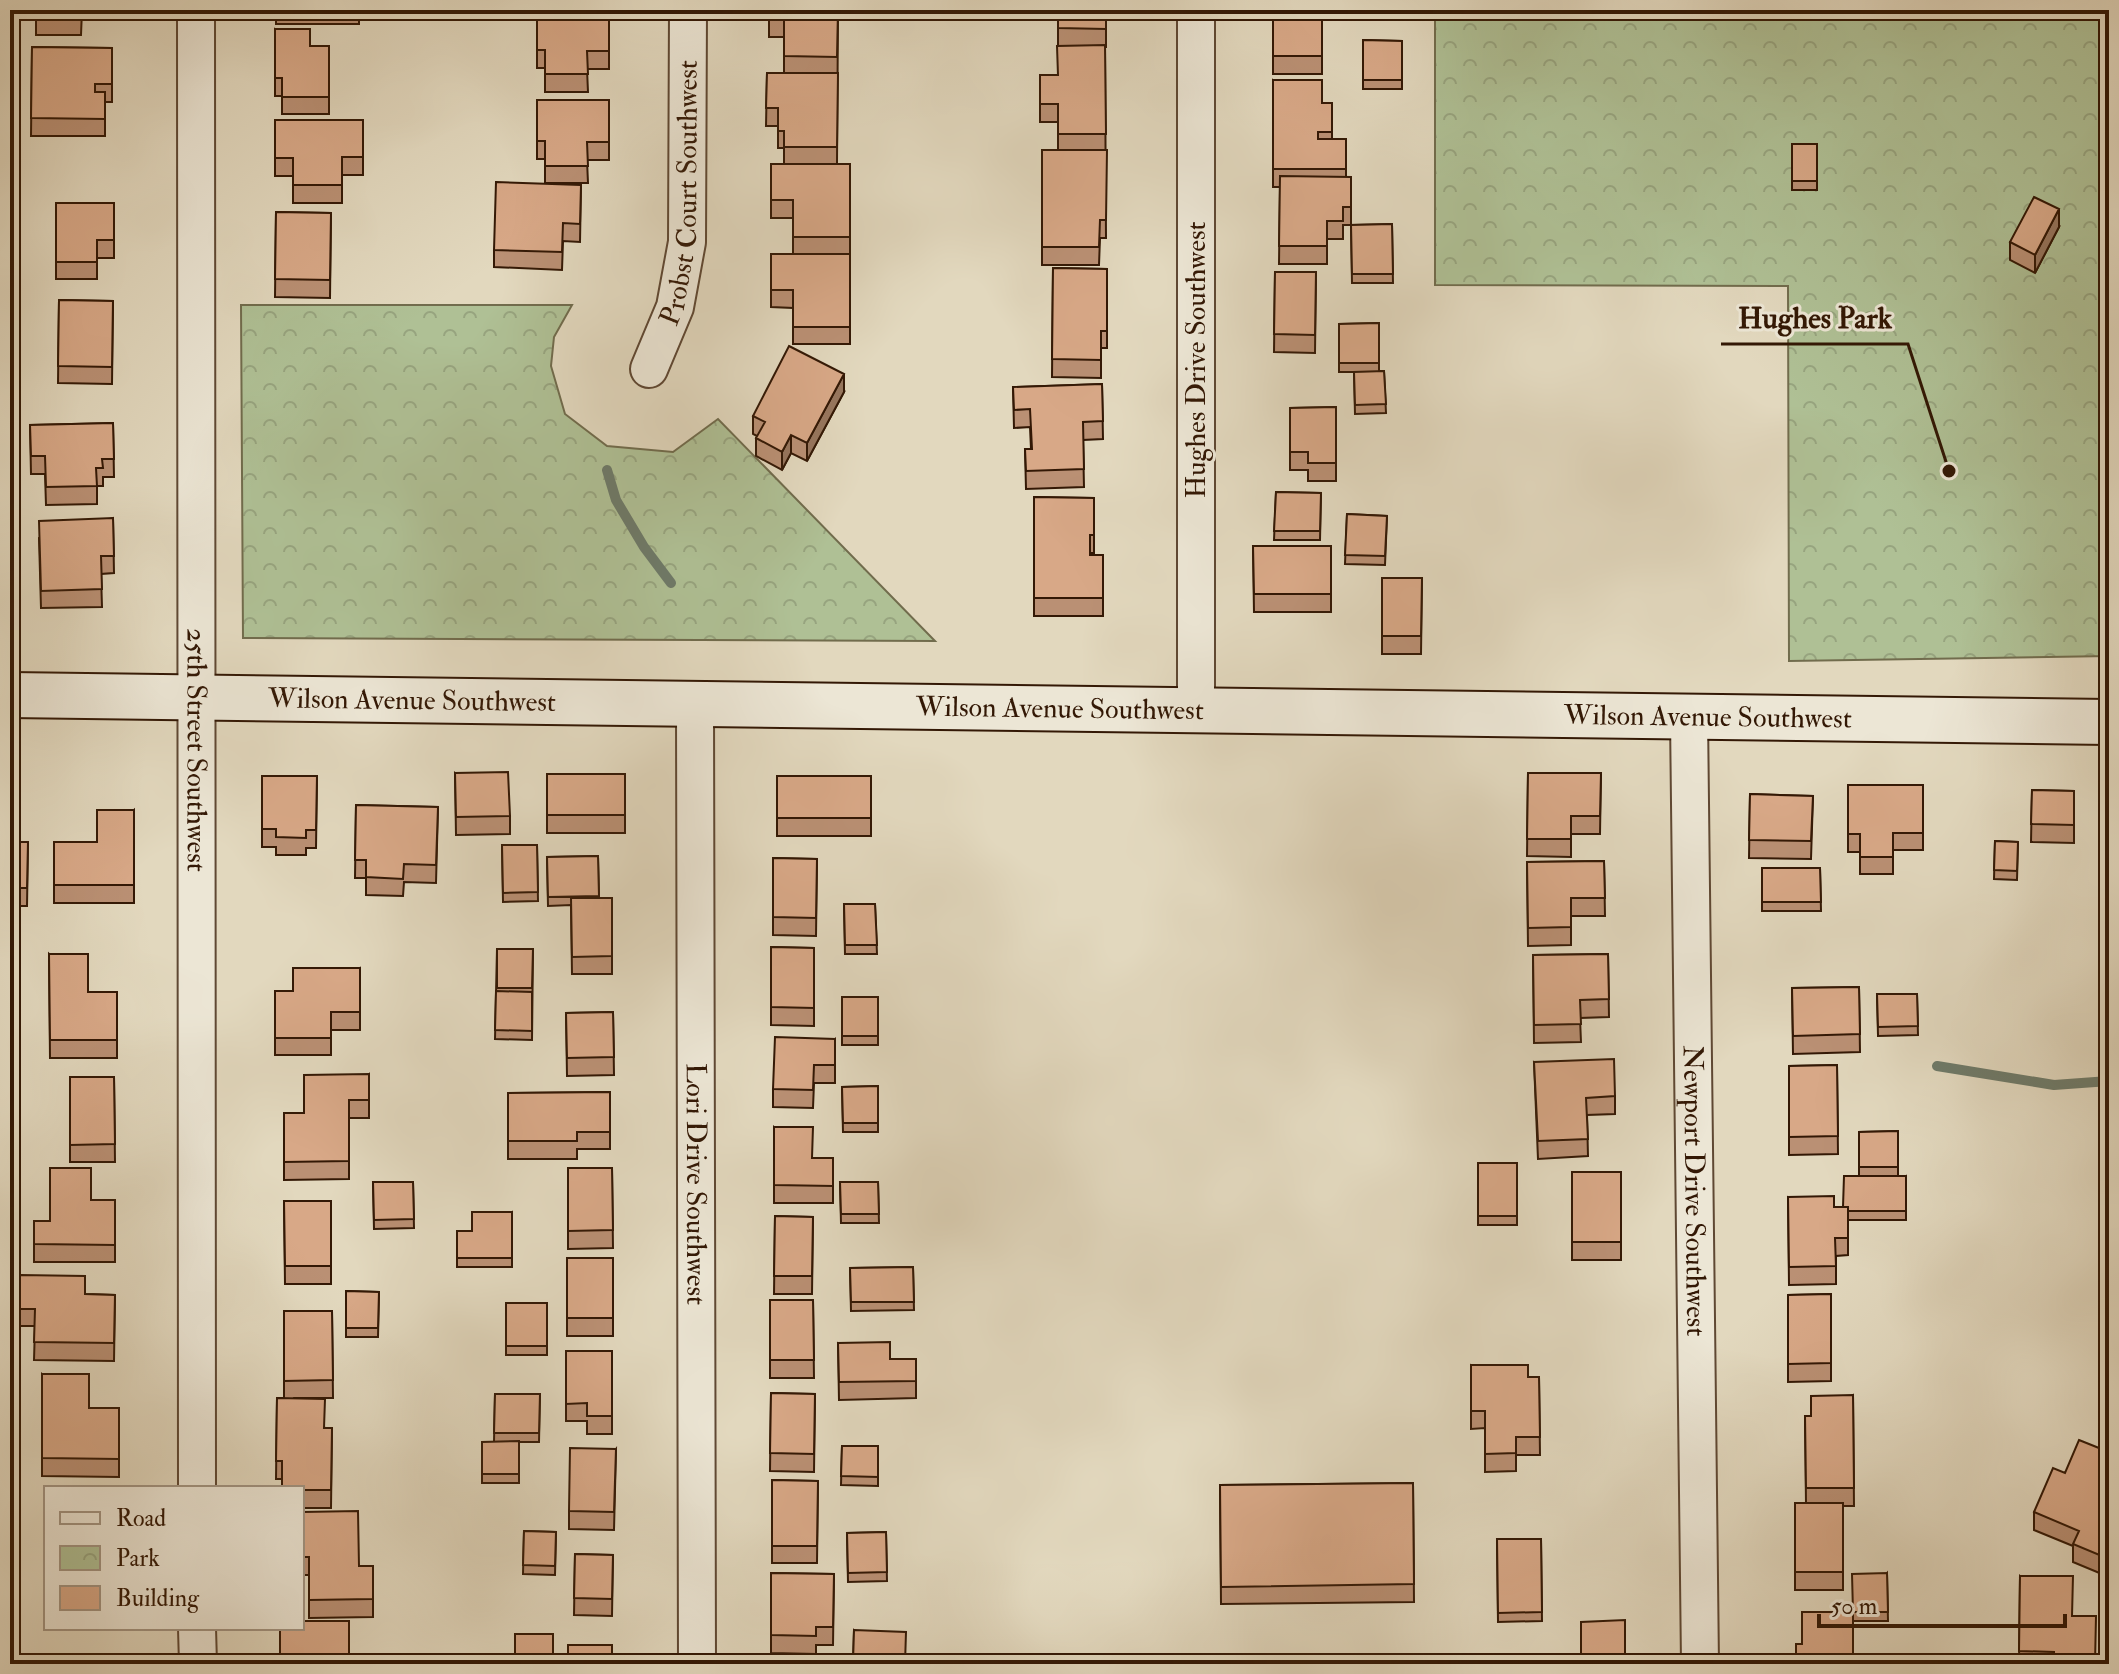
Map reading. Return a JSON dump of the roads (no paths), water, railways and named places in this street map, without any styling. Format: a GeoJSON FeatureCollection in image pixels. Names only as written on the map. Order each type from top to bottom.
{"type":"FeatureCollection","features":[{"type":"Feature","properties":{"kind":"main road","name":"Wilson Avenue Southwest"},"geometry":{"type":"LineString","coordinates":[[10,695],[2109,722]]}},
{"type":"Feature","properties":{"kind":"street","name":"25th Street Southwest"},"geometry":{"type":"LineString","coordinates":[[196,10],[197,1486]]}},
{"type":"Feature","properties":{"kind":"street","name":"Probst Court Southwest"},"geometry":{"type":"LineString","coordinates":[[649,369],[675,307],[687,242],[688,10]]}},
{"type":"Feature","properties":{"kind":"street","name":"Hughes Drive Southwest"},"geometry":{"type":"LineString","coordinates":[[1196,10],[1196,710]]}},
{"type":"Feature","properties":{"kind":"street","name":"Lori Drive Southwest"},"geometry":{"type":"LineString","coordinates":[[695,704],[697,1664]]}},
{"type":"Feature","properties":{"kind":"street","name":"Newport Drive Southwest"},"geometry":{"type":"LineString","coordinates":[[1689,717],[1700,1664]]}},
{"type":"Feature","properties":{"kind":"street"},"geometry":{"type":"LineString","coordinates":[[197,1630],[198,1664]]}},
{"type":"Feature","properties":{"kind":"waterway"},"geometry":{"type":"LineString","coordinates":[[607,470],[616,500],[644,547],[671,583]]}},
{"type":"Feature","properties":{"kind":"waterway"},"geometry":{"type":"LineString","coordinates":[[1937,1066],[2054,1085],[2109,1081]]}},
{"type":"Feature","properties":{"kind":"place","name":"Hughes Park"},"geometry":{"type":"Point","coordinates":[1949,471]}}]}
